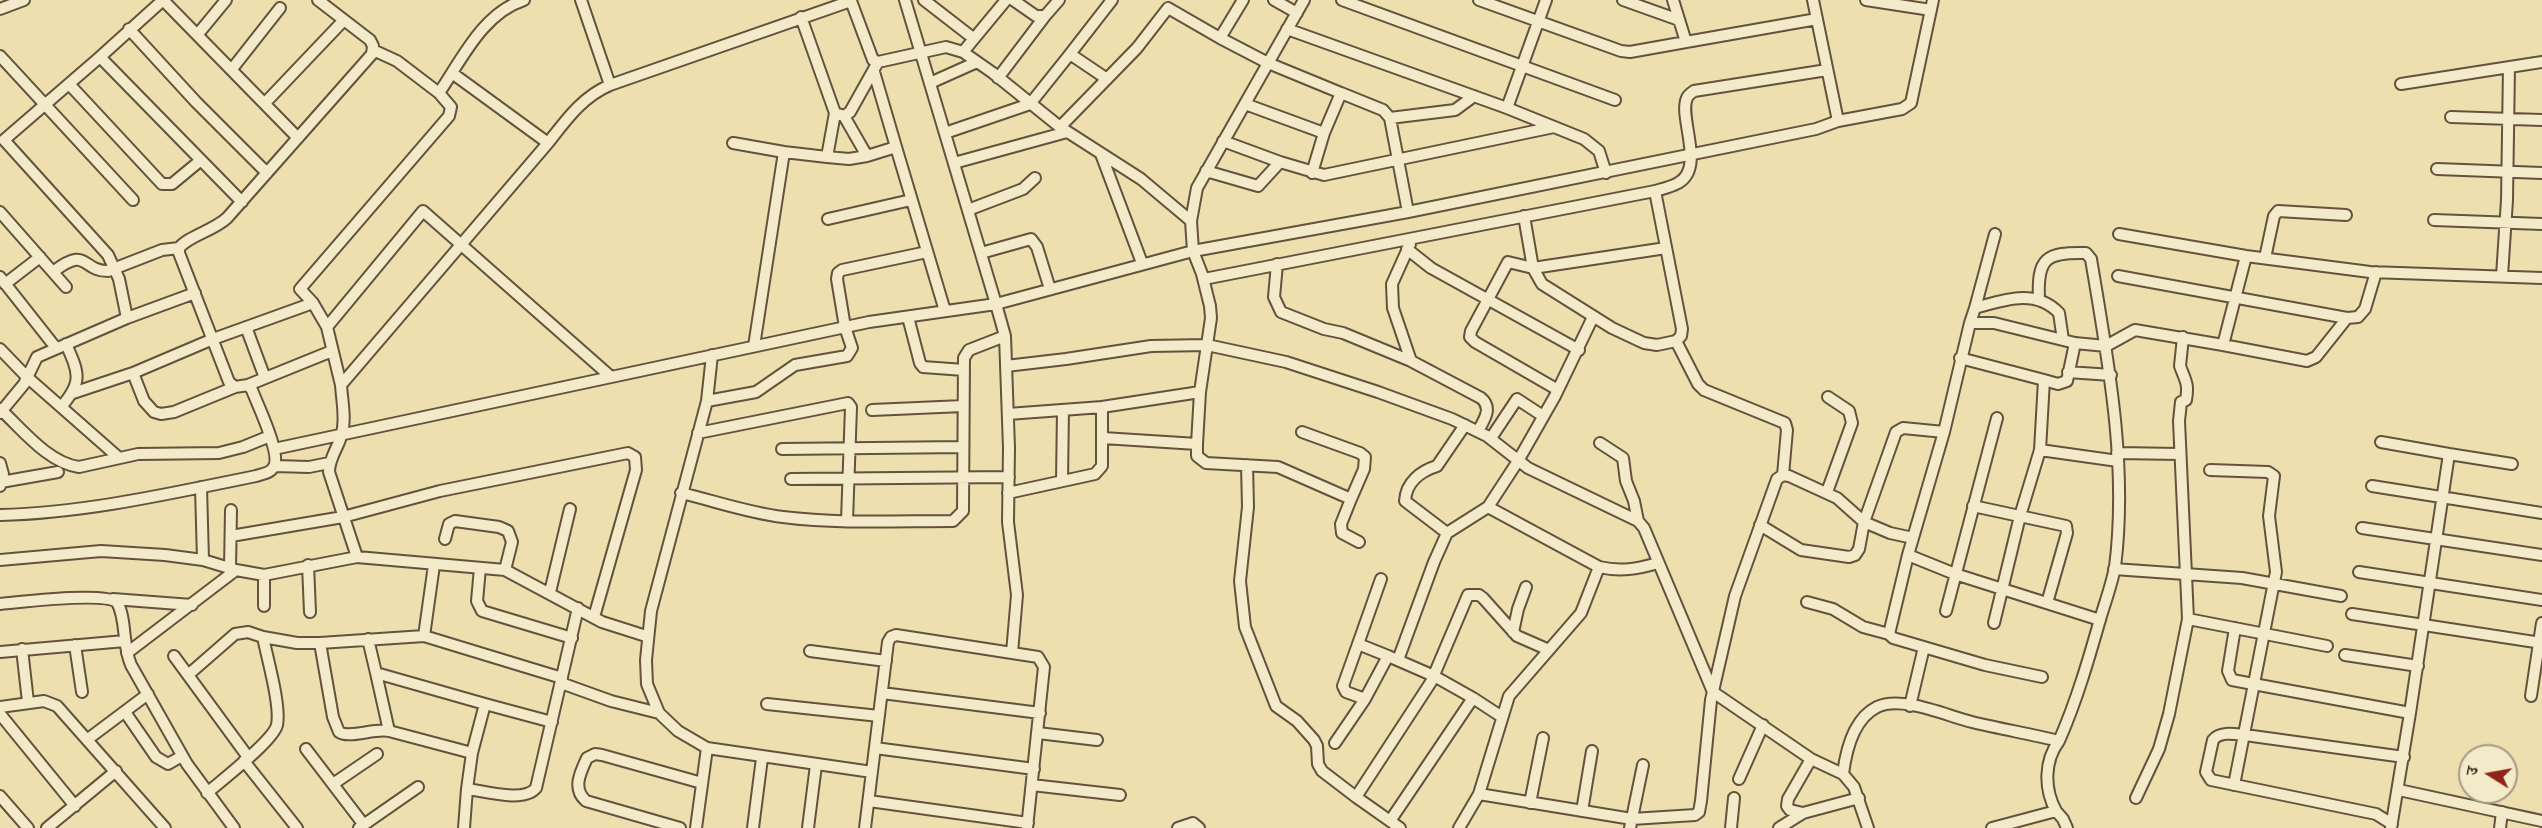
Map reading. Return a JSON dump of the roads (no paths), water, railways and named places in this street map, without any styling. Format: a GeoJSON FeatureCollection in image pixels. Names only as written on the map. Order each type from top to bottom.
{"type":"FeatureCollection","features":[{"type":"Feature","properties":{"kind":"street"},"geometry":{"type":"LineString","coordinates":[[0,9],[24,0]]}},
{"type":"Feature","properties":{"kind":"street"},"geometry":{"type":"LineString","coordinates":[[128,318],[116,268],[100,245],[2,142],[163,0],[298,138]]}},
{"type":"Feature","properties":{"kind":"street"},"geometry":{"type":"LineString","coordinates":[[198,34],[226,0]]}},
{"type":"Feature","properties":{"kind":"street"},"geometry":{"type":"LineString","coordinates":[[53,272],[67,262],[76,259],[87,261],[101,270],[116,268],[162,250],[179,248],[185,242],[217,227],[242,202],[369,58],[373,50],[370,40],[318,0]]}},
{"type":"Feature","properties":{"kind":"street"},"geometry":{"type":"LineString","coordinates":[[439,93],[482,30],[499,11],[524,0]]}},
{"type":"Feature","properties":{"kind":"street"},"geometry":{"type":"LineString","coordinates":[[581,0],[610,85]]}},
{"type":"Feature","properties":{"kind":"street"},"geometry":{"type":"LineString","coordinates":[[924,0],[973,38]]}},
{"type":"Feature","properties":{"kind":"street"},"geometry":{"type":"LineString","coordinates":[[963,52],[1006,0]]}},
{"type":"Feature","properties":{"kind":"street"},"geometry":{"type":"LineString","coordinates":[[1012,0],[1036,16],[1045,16]]}},
{"type":"Feature","properties":{"kind":"street"},"geometry":{"type":"LineString","coordinates":[[998,78],[1059,0]]}},
{"type":"Feature","properties":{"kind":"street"},"geometry":{"type":"LineString","coordinates":[[945,134],[1030,104],[1112,0]]}},
{"type":"Feature","properties":{"kind":"street"},"geometry":{"type":"LineString","coordinates":[[1220,38],[1243,0]]}},
{"type":"Feature","properties":{"kind":"street"},"geometry":{"type":"LineString","coordinates":[[1274,0],[1297,13]]}},
{"type":"Feature","properties":{"kind":"street"},"geometry":{"type":"LineString","coordinates":[[1304,0],[1197,188],[1191,221],[1193,251],[1203,276],[1211,318],[1200,392],[1197,456],[1201,461],[1278,467],[1351,499]]}},
{"type":"Feature","properties":{"kind":"street"},"geometry":{"type":"LineString","coordinates":[[1342,0],[1615,100]]}},
{"type":"Feature","properties":{"kind":"street"},"geometry":{"type":"LineString","coordinates":[[1479,0],[1621,51],[1630,52],[1817,18]]}},
{"type":"Feature","properties":{"kind":"street"},"geometry":{"type":"LineString","coordinates":[[1507,108],[1546,0]]}},
{"type":"Feature","properties":{"kind":"street"},"geometry":{"type":"LineString","coordinates":[[1623,0],[1679,20]]}},
{"type":"Feature","properties":{"kind":"street"},"geometry":{"type":"LineString","coordinates":[[1673,0],[1686,42]]}},
{"type":"Feature","properties":{"kind":"street"},"geometry":{"type":"LineString","coordinates":[[1813,0],[1838,121]]}},
{"type":"Feature","properties":{"kind":"street"},"geometry":{"type":"LineString","coordinates":[[274,449],[845,327],[996,304],[1193,251],[1606,173],[1902,109],[1911,103],[1932,5],[1866,0]]}},
{"type":"Feature","properties":{"kind":"street"},"geometry":{"type":"LineString","coordinates":[[341,386],[589,95],[610,85],[851,1],[876,67],[896,147],[945,311]]}},
{"type":"Feature","properties":{"kind":"street"},"geometry":{"type":"LineString","coordinates":[[908,2],[920,53],[1005,336],[1008,522],[1017,595],[1012,653]]}},
{"type":"Feature","properties":{"kind":"street"},"geometry":{"type":"LineString","coordinates":[[954,164],[1064,130],[1137,48],[1171,4],[1220,38],[1268,63],[1383,110],[1390,118],[1408,212]]}},
{"type":"Feature","properties":{"kind":"street"},"geometry":{"type":"LineString","coordinates":[[232,69],[280,8]]}},
{"type":"Feature","properties":{"kind":"street"},"geometry":{"type":"LineString","coordinates":[[801,17],[839,115],[867,156]]}},
{"type":"Feature","properties":{"kind":"street"},"geometry":{"type":"LineString","coordinates":[[265,103],[344,20]]}},
{"type":"Feature","properties":{"kind":"street"},"geometry":{"type":"LineString","coordinates":[[129,29],[196,102],[267,173]]}},
{"type":"Feature","properties":{"kind":"street"},"geometry":{"type":"LineString","coordinates":[[1287,29],[1507,108],[1584,140],[1599,151],[1606,173]]}},
{"type":"Feature","properties":{"kind":"street"},"geometry":{"type":"LineString","coordinates":[[839,115],[850,112],[876,67],[946,46],[963,52],[1064,130],[1161,194],[1191,221]]}},
{"type":"Feature","properties":{"kind":"street"},"geometry":{"type":"LineString","coordinates":[[357,557],[329,472],[329,463],[342,435],[344,414],[341,386],[327,327],[314,303],[300,289],[449,116],[452,107],[439,93],[397,61],[373,50]]}},
{"type":"Feature","properties":{"kind":"street"},"geometry":{"type":"LineString","coordinates":[[1070,54],[1107,79]]}},
{"type":"Feature","properties":{"kind":"street"},"geometry":{"type":"LineString","coordinates":[[0,56],[133,200]]}},
{"type":"Feature","properties":{"kind":"street"},"geometry":{"type":"LineString","coordinates":[[100,57],[242,202]]}},
{"type":"Feature","properties":{"kind":"street"},"geometry":{"type":"LineString","coordinates":[[930,83],[977,62]]}},
{"type":"Feature","properties":{"kind":"street"},"geometry":{"type":"LineString","coordinates":[[2401,84],[2542,62]]}},
{"type":"Feature","properties":{"kind":"street"},"geometry":{"type":"LineString","coordinates":[[2502,276],[2508,171],[2509,67]]}},
{"type":"Feature","properties":{"kind":"street"},"geometry":{"type":"LineString","coordinates":[[1203,276],[1277,264],[1655,191],[1679,183],[1684,177],[1692,155],[1685,109],[1687,98],[1694,91],[1827,70]]}},
{"type":"Feature","properties":{"kind":"street"},"geometry":{"type":"LineString","coordinates":[[452,73],[548,143]]}},
{"type":"Feature","properties":{"kind":"street"},"geometry":{"type":"LineString","coordinates":[[69,84],[162,184],[172,184],[201,160]]}},
{"type":"Feature","properties":{"kind":"street"},"geometry":{"type":"LineString","coordinates":[[1312,173],[1324,133],[1341,93]]}},
{"type":"Feature","properties":{"kind":"street"},"geometry":{"type":"LineString","coordinates":[[1390,118],[1455,110],[1474,96]]}},
{"type":"Feature","properties":{"kind":"street"},"geometry":{"type":"LineString","coordinates":[[1245,104],[1324,133]]}},
{"type":"Feature","properties":{"kind":"street"},"geometry":{"type":"LineString","coordinates":[[827,158],[839,115]]}},
{"type":"Feature","properties":{"kind":"street"},"geometry":{"type":"LineString","coordinates":[[2451,117],[2542,120]]}},
{"type":"Feature","properties":{"kind":"street"},"geometry":{"type":"LineString","coordinates":[[1223,141],[1312,173],[1324,175],[1554,127]]}},
{"type":"Feature","properties":{"kind":"street"},"geometry":{"type":"LineString","coordinates":[[733,143],[827,158],[849,159],[896,147]]}},
{"type":"Feature","properties":{"kind":"street"},"geometry":{"type":"LineString","coordinates":[[754,346],[784,152]]}},
{"type":"Feature","properties":{"kind":"street"},"geometry":{"type":"LineString","coordinates":[[1101,154],[1142,263]]}},
{"type":"Feature","properties":{"kind":"street"},"geometry":{"type":"LineString","coordinates":[[1206,171],[1258,186],[1280,162]]}},
{"type":"Feature","properties":{"kind":"street"},"geometry":{"type":"LineString","coordinates":[[2436,169],[2542,173]]}},
{"type":"Feature","properties":{"kind":"street"},"geometry":{"type":"LineString","coordinates":[[968,210],[1023,189],[1035,178]]}},
{"type":"Feature","properties":{"kind":"street"},"geometry":{"type":"LineString","coordinates":[[1524,216],[1533,268],[1542,284],[1619,332],[1650,345],[1676,341],[1681,336],[1682,329],[1655,191]]}},
{"type":"Feature","properties":{"kind":"street"},"geometry":{"type":"LineString","coordinates":[[828,219],[911,200]]}},
{"type":"Feature","properties":{"kind":"street"},"geometry":{"type":"LineString","coordinates":[[327,327],[423,211],[610,376]]}},
{"type":"Feature","properties":{"kind":"street"},"geometry":{"type":"LineString","coordinates":[[2265,258],[2274,216],[2278,211],[2346,215]]}},
{"type":"Feature","properties":{"kind":"street"},"geometry":{"type":"LineString","coordinates":[[0,212],[66,286]]}},
{"type":"Feature","properties":{"kind":"street"},"geometry":{"type":"LineString","coordinates":[[2434,220],[2542,224]]}},
{"type":"Feature","properties":{"kind":"street"},"geometry":{"type":"LineString","coordinates":[[1889,634],[1908,555],[1944,432],[1960,358],[1995,234]]}},
{"type":"Feature","properties":{"kind":"street"},"geometry":{"type":"LineString","coordinates":[[2119,234],[2246,256],[2376,272],[2542,278]]}},
{"type":"Feature","properties":{"kind":"street"},"geometry":{"type":"LineString","coordinates":[[1411,362],[1393,308],[1392,284],[1412,238]]}},
{"type":"Feature","properties":{"kind":"street"},"geometry":{"type":"LineString","coordinates":[[981,253],[1031,239],[1037,247],[1050,289]]}},
{"type":"Feature","properties":{"kind":"street"},"geometry":{"type":"LineString","coordinates":[[179,248],[229,382],[235,387]]}},
{"type":"Feature","properties":{"kind":"street"},"geometry":{"type":"LineString","coordinates":[[1558,390],[1470,337],[1508,262],[1533,268],[1666,248]]}},
{"type":"Feature","properties":{"kind":"street"},"geometry":{"type":"LineString","coordinates":[[1407,249],[1422,262],[1579,350]]}},
{"type":"Feature","properties":{"kind":"street"},"geometry":{"type":"LineString","coordinates":[[707,401],[746,396],[764,388],[795,365],[847,356],[852,348],[845,327],[838,273],[842,270],[927,252]]}},
{"type":"Feature","properties":{"kind":"street"},"geometry":{"type":"LineString","coordinates":[[2039,299],[2038,282],[2042,266],[2052,256],[2062,252],[2086,253],[2091,259],[2111,375],[2120,494],[2114,569],[2072,711],[2059,741],[2051,750],[2046,783],[2048,796],[2067,828]]}},
{"type":"Feature","properties":{"kind":"street"},"geometry":{"type":"LineString","coordinates":[[2223,345],[2246,256]]}},
{"type":"Feature","properties":{"kind":"street"},"geometry":{"type":"LineString","coordinates":[[40,257],[3,280],[61,346],[78,374],[73,393],[61,407]]}},
{"type":"Feature","properties":{"kind":"street"},"geometry":{"type":"LineString","coordinates":[[1277,264],[1274,297],[1281,312],[1324,329],[1343,333],[1411,362],[1445,377],[1485,401],[1487,411],[1478,431]]}},
{"type":"Feature","properties":{"kind":"street"},"geometry":{"type":"LineString","coordinates":[[2118,276],[2347,318],[2358,317],[2365,309],[2376,272]]}},
{"type":"Feature","properties":{"kind":"street"},"geometry":{"type":"LineString","coordinates":[[195,293],[128,318],[38,357],[19,391],[1,411],[46,451],[71,466],[89,465],[138,454],[219,453],[243,447],[270,436]]}},
{"type":"Feature","properties":{"kind":"street"},"geometry":{"type":"LineString","coordinates":[[1960,358],[2044,380],[2063,384],[2067,381],[2069,342],[2059,313],[2039,299],[2008,298],[1975,308]]}},
{"type":"Feature","properties":{"kind":"street"},"geometry":{"type":"LineString","coordinates":[[73,393],[133,373],[213,339],[314,303]]}},
{"type":"Feature","properties":{"kind":"street"},"geometry":{"type":"LineString","coordinates":[[908,317],[923,367],[964,370]]}},
{"type":"Feature","properties":{"kind":"street"},"geometry":{"type":"LineString","coordinates":[[1335,743],[1393,658],[1447,533],[1488,507],[1558,390],[1593,317]]}},
{"type":"Feature","properties":{"kind":"street"},"geometry":{"type":"LineString","coordinates":[[1970,323],[1994,323],[2069,342],[2106,346],[2134,330],[2307,361],[2316,357],[2347,318]]}},
{"type":"Feature","properties":{"kind":"street"},"geometry":{"type":"LineString","coordinates":[[246,327],[265,378]]}},
{"type":"Feature","properties":{"kind":"street"},"geometry":{"type":"LineString","coordinates":[[681,493],[781,517],[847,521],[953,521],[963,511],[963,406],[966,353],[1005,336]]}},
{"type":"Feature","properties":{"kind":"street"},"geometry":{"type":"LineString","coordinates":[[2136,798],[2159,749],[2169,714],[2188,620],[2179,421],[2181,402],[2186,400],[2187,393],[2187,376],[2180,366],[2183,337]]}},
{"type":"Feature","properties":{"kind":"street"},"geometry":{"type":"LineString","coordinates":[[1479,794],[1582,811],[1631,823],[1688,816],[1699,812],[1713,692],[1735,596],[1774,484],[1783,475],[1787,430],[1785,423],[1704,390],[1698,384],[1676,341]]}},
{"type":"Feature","properties":{"kind":"street"},"geometry":{"type":"LineString","coordinates":[[1006,366],[1066,360],[1151,346],[1207,345],[1286,362],[1378,392],[1478,431],[1491,438],[1528,468],[1638,521],[1644,528],[1713,692],[1811,759],[1843,774],[1854,787],[1868,828]]}},
{"type":"Feature","properties":{"kind":"street"},"geometry":{"type":"LineString","coordinates":[[0,350],[117,457]]}},
{"type":"Feature","properties":{"kind":"street"},"geometry":{"type":"LineString","coordinates":[[133,373],[144,401],[154,412],[161,414],[174,412],[235,387],[248,385],[333,351]]}},
{"type":"Feature","properties":{"kind":"street"},"geometry":{"type":"LineString","coordinates":[[712,355],[707,401],[681,493],[646,636],[647,684],[658,713],[678,731],[707,748],[762,758],[872,772]]}},
{"type":"Feature","properties":{"kind":"street"},"geometry":{"type":"LineString","coordinates":[[2068,372],[2111,375]]}},
{"type":"Feature","properties":{"kind":"street"},"geometry":{"type":"LineString","coordinates":[[1994,623],[2020,516],[2040,450],[2044,380]]}},
{"type":"Feature","properties":{"kind":"street"},"geometry":{"type":"LineString","coordinates":[[0,515],[92,505],[201,487],[272,470],[275,466],[274,449],[248,385]]}},
{"type":"Feature","properties":{"kind":"street"},"geometry":{"type":"LineString","coordinates":[[1008,414],[1102,407],[1200,392]]}},
{"type":"Feature","properties":{"kind":"street"},"geometry":{"type":"LineString","coordinates":[[1827,492],[1852,423],[1849,411],[1828,397]]}},
{"type":"Feature","properties":{"kind":"street"},"geometry":{"type":"LineString","coordinates":[[1491,438],[1516,399],[1543,416]]}},
{"type":"Feature","properties":{"kind":"street"},"geometry":{"type":"LineString","coordinates":[[698,433],[848,403],[851,407],[847,521]]}},
{"type":"Feature","properties":{"kind":"street"},"geometry":{"type":"LineString","coordinates":[[872,410],[963,406]]}},
{"type":"Feature","properties":{"kind":"street"},"geometry":{"type":"LineString","coordinates":[[1008,494],[1100,471],[1103,438],[1102,407]]}},
{"type":"Feature","properties":{"kind":"street"},"geometry":{"type":"LineString","coordinates":[[1062,481],[1063,410]]}},
{"type":"Feature","properties":{"kind":"street"},"geometry":{"type":"LineString","coordinates":[[1946,612],[1954,574],[1997,418]]}},
{"type":"Feature","properties":{"kind":"street"},"geometry":{"type":"LineString","coordinates":[[1447,533],[1405,501],[1406,493],[1417,475],[1423,470],[1437,466],[1443,460],[1465,425]]}},
{"type":"Feature","properties":{"kind":"street"},"geometry":{"type":"LineString","coordinates":[[1760,525],[1801,550],[1850,557],[1855,555],[1859,549],[1864,522],[1896,432],[1903,428],[1944,432]]}},
{"type":"Feature","properties":{"kind":"street"},"geometry":{"type":"LineString","coordinates":[[1302,432],[1365,457],[1364,470],[1341,524],[1341,532],[1359,542]]}},
{"type":"Feature","properties":{"kind":"street"},"geometry":{"type":"LineString","coordinates":[[1103,438],[1197,444]]}},
{"type":"Feature","properties":{"kind":"street"},"geometry":{"type":"LineString","coordinates":[[2381,442],[2512,464]]}},
{"type":"Feature","properties":{"kind":"street"},"geometry":{"type":"LineString","coordinates":[[1600,443],[1623,458],[1626,481],[1634,501],[1638,521]]}},
{"type":"Feature","properties":{"kind":"street"},"geometry":{"type":"LineString","coordinates":[[782,449],[963,447]]}},
{"type":"Feature","properties":{"kind":"street"},"geometry":{"type":"LineString","coordinates":[[2040,450],[2118,457],[2180,454]]}},
{"type":"Feature","properties":{"kind":"street"},"geometry":{"type":"LineString","coordinates":[[231,536],[343,517],[440,491],[622,453],[633,454],[637,462],[636,470],[594,617]]}},
{"type":"Feature","properties":{"kind":"street"},"geometry":{"type":"LineString","coordinates":[[2404,757],[2245,735],[2220,735],[2213,740],[2206,772],[2207,777],[2234,785],[2376,814],[2392,826],[2399,790],[2418,666],[2449,454]]}},
{"type":"Feature","properties":{"kind":"street"},"geometry":{"type":"LineString","coordinates":[[0,463],[3,474],[1,484],[58,472]]}},
{"type":"Feature","properties":{"kind":"street"},"geometry":{"type":"LineString","coordinates":[[275,466],[309,467],[329,463]]}},
{"type":"Feature","properties":{"kind":"street"},"geometry":{"type":"LineString","coordinates":[[1247,465],[1248,507],[1240,581],[1245,627],[1276,706],[1298,722],[1314,740],[1317,746],[1318,764],[1322,771],[1401,828]]}},
{"type":"Feature","properties":{"kind":"street"},"geometry":{"type":"LineString","coordinates":[[2210,470],[2268,472],[2274,476],[2269,516],[2276,562],[2274,585],[2234,785]]}},
{"type":"Feature","properties":{"kind":"street"},"geometry":{"type":"LineString","coordinates":[[1783,475],[1827,492],[1864,522],[1890,534],[1913,538]]}},
{"type":"Feature","properties":{"kind":"street"},"geometry":{"type":"LineString","coordinates":[[791,479],[1009,477]]}},
{"type":"Feature","properties":{"kind":"street"},"geometry":{"type":"LineString","coordinates":[[2372,486],[2542,513]]}},
{"type":"Feature","properties":{"kind":"street"},"geometry":{"type":"LineString","coordinates":[[201,487],[202,561]]}},
{"type":"Feature","properties":{"kind":"street"},"geometry":{"type":"LineString","coordinates":[[1973,506],[2062,524],[2067,528],[2047,603]]}},
{"type":"Feature","properties":{"kind":"street"},"geometry":{"type":"LineString","coordinates":[[1488,507],[1599,567],[1617,571],[1634,570],[1658,563]]}},
{"type":"Feature","properties":{"kind":"street"},"geometry":{"type":"LineString","coordinates":[[550,592],[570,509]]}},
{"type":"Feature","properties":{"kind":"street"},"geometry":{"type":"LineString","coordinates":[[231,510],[233,570]]}},
{"type":"Feature","properties":{"kind":"street"},"geometry":{"type":"LineString","coordinates":[[445,539],[450,524],[455,521],[499,527],[508,531],[512,542],[506,570]]}},
{"type":"Feature","properties":{"kind":"street"},"geometry":{"type":"LineString","coordinates":[[2362,528],[2542,555]]}},
{"type":"Feature","properties":{"kind":"street"},"geometry":{"type":"LineString","coordinates":[[0,560],[101,551],[165,555],[264,575],[357,557],[506,570],[612,627],[646,636]]}},
{"type":"Feature","properties":{"kind":"street"},"geometry":{"type":"LineString","coordinates":[[1908,555],[1954,574],[2100,620]]}},
{"type":"Feature","properties":{"kind":"street"},"geometry":{"type":"LineString","coordinates":[[308,565],[310,612]]}},
{"type":"Feature","properties":{"kind":"street"},"geometry":{"type":"LineString","coordinates":[[424,636],[434,565]]}},
{"type":"Feature","properties":{"kind":"street"},"geometry":{"type":"LineString","coordinates":[[1459,828],[1479,794],[1509,696],[1581,613],[1599,567]]}},
{"type":"Feature","properties":{"kind":"street"},"geometry":{"type":"LineString","coordinates":[[480,568],[477,601],[482,611],[572,638]]}},
{"type":"Feature","properties":{"kind":"street"},"geometry":{"type":"LineString","coordinates":[[2114,569],[2242,578],[2341,596]]}},
{"type":"Feature","properties":{"kind":"street"},"geometry":{"type":"LineString","coordinates":[[127,653],[192,605],[233,570]]}},
{"type":"Feature","properties":{"kind":"street"},"geometry":{"type":"LineString","coordinates":[[2359,572],[2542,600]]}},
{"type":"Feature","properties":{"kind":"street"},"geometry":{"type":"LineString","coordinates":[[264,575],[264,606]]}},
{"type":"Feature","properties":{"kind":"street"},"geometry":{"type":"LineString","coordinates":[[1365,699],[1346,692],[1343,686],[1382,579]]}},
{"type":"Feature","properties":{"kind":"street"},"geometry":{"type":"LineString","coordinates":[[1513,632],[1526,587]]}},
{"type":"Feature","properties":{"kind":"street"},"geometry":{"type":"LineString","coordinates":[[1356,797],[1434,676],[1468,595],[1479,595],[1513,632],[1522,639],[1549,650]]}},
{"type":"Feature","properties":{"kind":"street"},"geometry":{"type":"LineString","coordinates":[[0,604],[83,598],[192,605]]}},
{"type":"Feature","properties":{"kind":"street"},"geometry":{"type":"LineString","coordinates":[[113,599],[120,609],[127,653],[148,694],[182,756],[234,828]]}},
{"type":"Feature","properties":{"kind":"street"},"geometry":{"type":"LineString","coordinates":[[1807,602],[1833,609],[1863,627],[1889,634],[1893,638],[1984,665],[2042,677]]}},
{"type":"Feature","properties":{"kind":"street"},"geometry":{"type":"LineString","coordinates":[[466,789],[522,796],[533,792],[539,780],[578,608]]}},
{"type":"Feature","properties":{"kind":"street"},"geometry":{"type":"LineString","coordinates":[[2352,614],[2541,642]]}},
{"type":"Feature","properties":{"kind":"street"},"geometry":{"type":"LineString","coordinates":[[2188,620],[2327,646]]}},
{"type":"Feature","properties":{"kind":"street"},"geometry":{"type":"LineString","coordinates":[[2531,696],[2541,642],[2542,623]]}},
{"type":"Feature","properties":{"kind":"street"},"geometry":{"type":"LineString","coordinates":[[2235,628],[2228,677],[2232,680],[2410,713]]}},
{"type":"Feature","properties":{"kind":"street"},"geometry":{"type":"LineString","coordinates":[[188,675],[235,634],[248,632],[297,643],[424,636],[562,681],[611,701],[658,713]]}},
{"type":"Feature","properties":{"kind":"street"},"geometry":{"type":"LineString","coordinates":[[865,828],[888,642],[891,637],[896,635],[1038,657],[1043,661],[1028,826],[869,801]]}},
{"type":"Feature","properties":{"kind":"street"},"geometry":{"type":"LineString","coordinates":[[207,793],[264,743],[276,727],[277,705],[263,637]]}},
{"type":"Feature","properties":{"kind":"street"},"geometry":{"type":"LineString","coordinates":[[368,639],[389,731]]}},
{"type":"Feature","properties":{"kind":"street"},"geometry":{"type":"LineString","coordinates":[[0,652],[125,641]]}},
{"type":"Feature","properties":{"kind":"street"},"geometry":{"type":"LineString","coordinates":[[320,643],[333,717],[339,732],[346,735],[370,730],[389,731],[472,753]]}},
{"type":"Feature","properties":{"kind":"street"},"geometry":{"type":"LineString","coordinates":[[1358,644],[1434,676],[1502,717]]}},
{"type":"Feature","properties":{"kind":"street"},"geometry":{"type":"LineString","coordinates":[[75,645],[82,692]]}},
{"type":"Feature","properties":{"kind":"street"},"geometry":{"type":"LineString","coordinates":[[1910,706],[1924,647]]}},
{"type":"Feature","properties":{"kind":"street"},"geometry":{"type":"LineString","coordinates":[[22,649],[28,702]]}},
{"type":"Feature","properties":{"kind":"street"},"geometry":{"type":"LineString","coordinates":[[810,651],[886,662]]}},
{"type":"Feature","properties":{"kind":"street"},"geometry":{"type":"LineString","coordinates":[[2345,655],[2418,666]]}},
{"type":"Feature","properties":{"kind":"street"},"geometry":{"type":"LineString","coordinates":[[174,656],[297,828]]}},
{"type":"Feature","properties":{"kind":"street"},"geometry":{"type":"LineString","coordinates":[[375,673],[552,722]]}},
{"type":"Feature","properties":{"kind":"street"},"geometry":{"type":"LineString","coordinates":[[882,693],[1040,713]]}},
{"type":"Feature","properties":{"kind":"street"},"geometry":{"type":"LineString","coordinates":[[88,739],[148,694]]}},
{"type":"Feature","properties":{"kind":"street"},"geometry":{"type":"LineString","coordinates":[[1390,821],[1473,699]]}},
{"type":"Feature","properties":{"kind":"street"},"geometry":{"type":"LineString","coordinates":[[0,707],[45,701],[57,706],[164,828]]}},
{"type":"Feature","properties":{"kind":"street"},"geometry":{"type":"LineString","coordinates":[[464,828],[466,789],[472,753],[485,704]]}},
{"type":"Feature","properties":{"kind":"street"},"geometry":{"type":"LineString","coordinates":[[767,704],[879,716]]}},
{"type":"Feature","properties":{"kind":"street"},"geometry":{"type":"LineString","coordinates":[[1843,774],[1846,752],[1856,726],[1876,707],[1891,704],[1910,706],[2059,741]]}},
{"type":"Feature","properties":{"kind":"street"},"geometry":{"type":"LineString","coordinates":[[125,712],[159,760],[168,764],[182,756]]}},
{"type":"Feature","properties":{"kind":"street"},"geometry":{"type":"LineString","coordinates":[[0,714],[75,806]]}},
{"type":"Feature","properties":{"kind":"street"},"geometry":{"type":"LineString","coordinates":[[1739,779],[1763,725]]}},
{"type":"Feature","properties":{"kind":"street"},"geometry":{"type":"LineString","coordinates":[[1038,733],[1097,740]]}},
{"type":"Feature","properties":{"kind":"street"},"geometry":{"type":"LineString","coordinates":[[1530,802],[1543,738]]}},
{"type":"Feature","properties":{"kind":"street"},"geometry":{"type":"LineString","coordinates":[[696,828],[707,748]]}},
{"type":"Feature","properties":{"kind":"street"},"geometry":{"type":"LineString","coordinates":[[875,748],[1034,769]]}},
{"type":"Feature","properties":{"kind":"street"},"geometry":{"type":"LineString","coordinates":[[306,749],[362,826],[418,787]]}},
{"type":"Feature","properties":{"kind":"street"},"geometry":{"type":"LineString","coordinates":[[1582,811],[1592,751]]}},
{"type":"Feature","properties":{"kind":"street"},"geometry":{"type":"LineString","coordinates":[[333,784],[377,754]]}},
{"type":"Feature","properties":{"kind":"street"},"geometry":{"type":"LineString","coordinates":[[680,828],[586,801],[578,792],[578,786],[587,758],[595,754],[609,756],[702,783]]}},
{"type":"Feature","properties":{"kind":"street"},"geometry":{"type":"LineString","coordinates":[[753,828],[762,758]]}},
{"type":"Feature","properties":{"kind":"street"},"geometry":{"type":"LineString","coordinates":[[1803,813],[1790,810],[1787,806],[1788,799],[1811,759]]}},
{"type":"Feature","properties":{"kind":"street"},"geometry":{"type":"LineString","coordinates":[[808,828],[816,765]]}},
{"type":"Feature","properties":{"kind":"street"},"geometry":{"type":"LineString","coordinates":[[1631,823],[1643,765]]}},
{"type":"Feature","properties":{"kind":"street"},"geometry":{"type":"LineString","coordinates":[[47,828],[116,771]]}},
{"type":"Feature","properties":{"kind":"street"},"geometry":{"type":"LineString","coordinates":[[1032,785],[1120,795]]}},
{"type":"Feature","properties":{"kind":"street"},"geometry":{"type":"LineString","coordinates":[[2399,790],[2542,820]]}},
{"type":"Feature","properties":{"kind":"street"},"geometry":{"type":"LineString","coordinates":[[0,796],[28,828]]}},
{"type":"Feature","properties":{"kind":"street"},"geometry":{"type":"LineString","coordinates":[[1731,828],[1734,798]]}},
{"type":"Feature","properties":{"kind":"street"},"geometry":{"type":"LineString","coordinates":[[1779,828],[1803,813],[1859,798]]}},
{"type":"Feature","properties":{"kind":"street"},"geometry":{"type":"LineString","coordinates":[[1992,828],[2056,811]]}},
{"type":"Feature","properties":{"kind":"street"},"geometry":{"type":"LineString","coordinates":[[2500,828],[2502,812]]}},
{"type":"Feature","properties":{"kind":"street"},"geometry":{"type":"LineString","coordinates":[[1178,828],[1193,823],[1199,828]]}}]}
